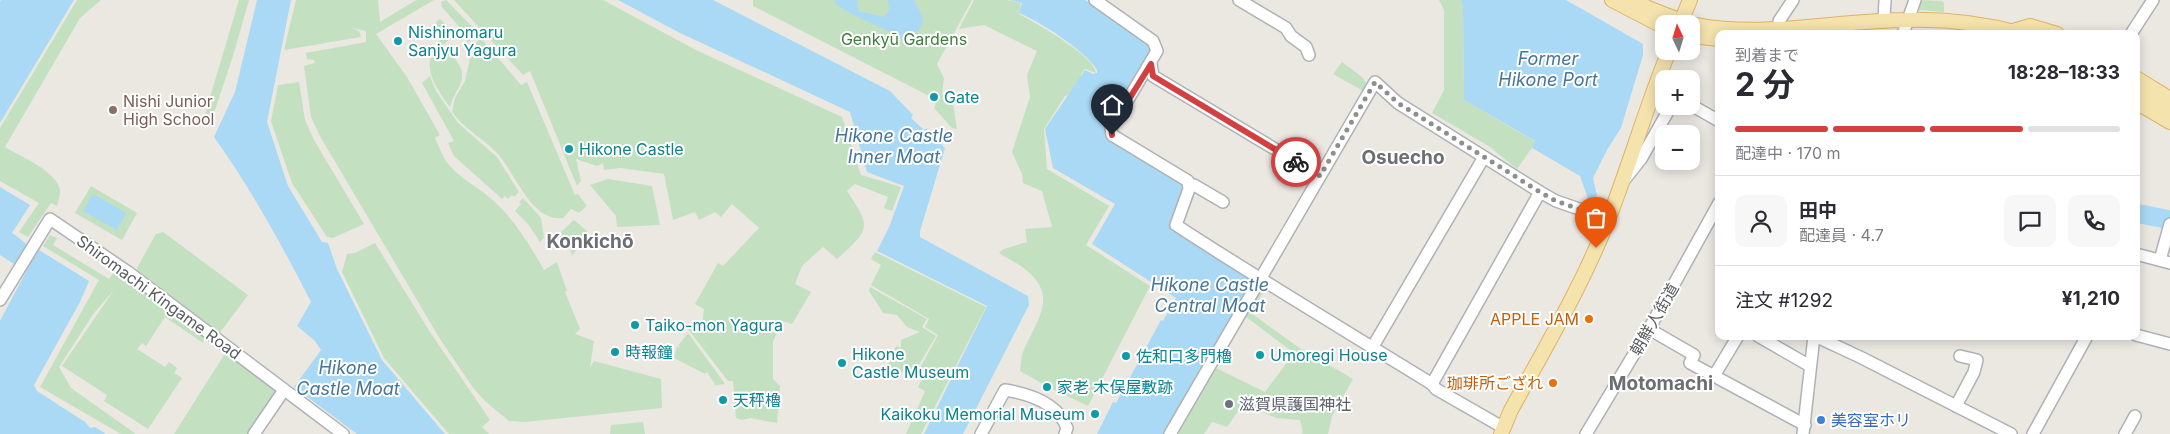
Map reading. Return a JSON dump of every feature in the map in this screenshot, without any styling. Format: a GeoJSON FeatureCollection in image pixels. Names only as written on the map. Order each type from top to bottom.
{"type":"FeatureCollection","features":[{"type":"Feature","properties":{"kind":"main road"},"geometry":{"type":"LineString","coordinates":[[1612,0],[1655,22]]}},
{"type":"Feature","properties":{"kind":"main road"},"geometry":{"type":"LineString","coordinates":[[1633,0],[1668,15]]}},
{"type":"Feature","properties":{"kind":"main road"},"geometry":{"type":"LineString","coordinates":[[1687,15],[1690,0]]}},
{"type":"Feature","properties":{"kind":"main road"},"geometry":{"type":"LineString","coordinates":[[1700,26],[1720,30],[1780,29],[1884,21],[1905,27],[1932,30]]}},
{"type":"Feature","properties":{"kind":"main road"},"geometry":{"type":"LineString","coordinates":[[1876,30],[1948,22],[2004,30]]}},
{"type":"Feature","properties":{"kind":"main road"},"geometry":{"type":"LineString","coordinates":[[2022,30],[2030,26],[2044,30]]}},
{"type":"Feature","properties":{"kind":"main road"},"geometry":{"type":"LineString","coordinates":[[1700,37],[1715,39]]}},
{"type":"Feature","properties":{"kind":"main road"},"geometry":{"type":"LineString","coordinates":[[2140,70],[2170,88]]}},
{"type":"Feature","properties":{"kind":"main road"},"geometry":{"type":"LineString","coordinates":[[2140,80],[2170,99]]}},
{"type":"Feature","properties":{"kind":"main road"},"geometry":{"type":"LineString","coordinates":[[2140,92],[2170,111]]}},
{"type":"Feature","properties":{"kind":"main road"},"geometry":{"type":"LineString","coordinates":[[1503,431],[1511,410],[1584,274],[1608,219],[1655,98]]}},
{"type":"Feature","properties":{"kind":"main road"},"geometry":{"type":"LineString","coordinates":[[2140,104],[2170,122]]}},
{"type":"Feature","properties":{"kind":"street"},"geometry":{"type":"LineString","coordinates":[[1095,0],[1153,41],[1157,50],[1151,64],[1111,128],[1112,135],[1188,181],[1189,185],[1176,225],[1260,280],[1432,384],[1436,389],[1503,431]]}},
{"type":"Feature","properties":{"kind":"street"},"geometry":{"type":"LineString","coordinates":[[1238,0],[1286,28],[1291,36],[1306,47],[1309,55]]}},
{"type":"Feature","properties":{"kind":"street"},"geometry":{"type":"LineString","coordinates":[[1780,29],[1779,21],[1793,0]]}},
{"type":"Feature","properties":{"kind":"street"},"geometry":{"type":"LineString","coordinates":[[1884,21],[1885,0]]}},
{"type":"Feature","properties":{"kind":"street"},"geometry":{"type":"LineString","coordinates":[[1905,27],[1915,0]]}},
{"type":"Feature","properties":{"kind":"street"},"geometry":{"type":"LineString","coordinates":[[2134,30],[2153,0]]}},
{"type":"Feature","properties":{"kind":"street"},"geometry":{"type":"LineString","coordinates":[[1151,64],[1153,76],[1320,176]]}},
{"type":"Feature","properties":{"kind":"street"},"geometry":{"type":"LineString","coordinates":[[1170,434],[1375,82],[1398,103],[1540,192],[1556,201],[1608,219]]}},
{"type":"Feature","properties":{"kind":"street"},"geometry":{"type":"LineString","coordinates":[[1700,110],[1715,119]]}},
{"type":"Feature","properties":{"kind":"street"},"geometry":{"type":"LineString","coordinates":[[1620,186],[1641,159],[1666,115]]}},
{"type":"Feature","properties":{"kind":"street"},"geometry":{"type":"LineString","coordinates":[[1372,348],[1484,157]]}},
{"type":"Feature","properties":{"kind":"street"},"geometry":{"type":"LineString","coordinates":[[1189,185],[1194,185],[1223,202]]}},
{"type":"Feature","properties":{"kind":"street"},"geometry":{"type":"LineString","coordinates":[[1432,384],[1540,192]]}},
{"type":"Feature","properties":{"kind":"street","name":"朝鮮人街道"},"geometry":{"type":"LineString","coordinates":[[1586,434],[1649,329],[1715,210]]}},
{"type":"Feature","properties":{"kind":"street","name":"Shiromachi Kingame Road"},"geometry":{"type":"LineString","coordinates":[[0,300],[34,242],[50,219],[128,272],[343,434]]}},
{"type":"Feature","properties":{"kind":"street"},"geometry":{"type":"LineString","coordinates":[[2140,255],[2165,262],[2170,225]]}},
{"type":"Feature","properties":{"kind":"street"},"geometry":{"type":"LineString","coordinates":[[1649,329],[1694,355],[1690,363],[1804,430],[1813,340]]}},
{"type":"Feature","properties":{"kind":"street"},"geometry":{"type":"LineString","coordinates":[[2140,336],[2170,344]]}},
{"type":"Feature","properties":{"kind":"street"},"geometry":{"type":"LineString","coordinates":[[1714,376],[1736,340]]}},
{"type":"Feature","properties":{"kind":"street"},"geometry":{"type":"LineString","coordinates":[[1765,340],[1810,366]]}},
{"type":"Feature","properties":{"kind":"street"},"geometry":{"type":"LineString","coordinates":[[1822,340],[2011,434]]}},
{"type":"Feature","properties":{"kind":"street"},"geometry":{"type":"LineString","coordinates":[[2033,434],[2085,340]]}},
{"type":"Feature","properties":{"kind":"street"},"geometry":{"type":"LineString","coordinates":[[1956,406],[1974,372],[1977,360],[1960,356]]}},
{"type":"Feature","properties":{"kind":"street"},"geometry":{"type":"LineString","coordinates":[[256,433],[284,390]]}},
{"type":"Feature","properties":{"kind":"street"},"geometry":{"type":"LineString","coordinates":[[980,434],[1005,390],[1030,395],[1058,412],[1068,428],[1065,434]]}},
{"type":"Feature","properties":{"kind":"street"},"geometry":{"type":"LineString","coordinates":[[2125,434],[2135,416]]}},
{"type":"Feature","properties":{"kind":"green space"},"geometry":{"type":"Polygon","coordinates":[[[77,0],[101,0],[80,18],[5,147],[46,171],[58,184],[60,191],[57,206],[51,203],[28,237],[19,232],[39,203],[0,181],[0,128],[77,0]]]}},
{"type":"Feature","properties":{"kind":"green space"},"geometry":{"type":"Polygon","coordinates":[[[239,0],[249,0],[210,125],[203,121],[239,0]]]}},
{"type":"Feature","properties":{"kind":"green space"},"geometry":{"type":"Polygon","coordinates":[[[296,0],[378,0],[380,22],[416,0],[434,0],[376,34],[407,77],[440,135],[435,138],[445,159],[454,171],[504,211],[523,235],[544,270],[557,262],[567,291],[565,292],[580,329],[575,334],[594,341],[590,368],[594,361],[661,379],[662,408],[525,422],[509,421],[474,389],[440,339],[321,138],[311,117],[304,66],[315,63],[314,60],[307,59],[306,53],[366,42],[366,31],[352,28],[359,31],[361,37],[284,50],[296,0]]]}},
{"type":"Feature","properties":{"kind":"green space"},"geometry":{"type":"Polygon","coordinates":[[[446,0],[478,33],[466,45],[468,37],[442,7],[441,2],[446,0]]]}},
{"type":"Feature","properties":{"kind":"green space"},"geometry":{"type":"Polygon","coordinates":[[[454,0],[603,0],[696,50],[842,117],[861,175],[901,187],[892,211],[884,208],[888,197],[855,184],[847,191],[864,221],[864,228],[861,234],[837,259],[823,247],[802,266],[795,284],[811,292],[792,324],[782,321],[773,342],[773,379],[780,386],[777,423],[750,418],[742,420],[736,418],[733,381],[728,381],[688,329],[702,325],[704,309],[695,304],[718,263],[723,266],[759,228],[732,204],[721,217],[715,212],[699,220],[695,212],[673,220],[664,174],[621,168],[604,170],[603,163],[597,166],[576,159],[581,181],[577,186],[530,71],[523,75],[454,0]]]}},
{"type":"Feature","properties":{"kind":"green space","name":"Genkyū Gardens"},"geometry":{"type":"Polygon","coordinates":[[[753,0],[972,0],[937,64],[944,78],[942,95],[945,95],[946,103],[953,103],[957,129],[952,128],[934,108],[937,100],[753,6],[753,0]]]}},
{"type":"Feature","properties":{"kind":"green space"},"geometry":{"type":"Polygon","coordinates":[[[974,0],[1007,0],[1021,3],[1019,14],[1075,49],[1093,66],[1096,73],[1085,69],[1044,129],[1047,169],[1109,206],[1086,245],[1150,286],[1088,406],[1020,371],[1023,352],[1042,310],[1042,290],[1036,280],[1026,270],[999,253],[1004,249],[1027,242],[1025,229],[1052,227],[1042,191],[1023,183],[1022,174],[1012,152],[1030,97],[1027,75],[1037,51],[984,25],[959,29],[974,0]]]}},
{"type":"Feature","properties":{"kind":"green space"},"geometry":{"type":"Polygon","coordinates":[[[1439,0],[1461,0],[1463,6],[1464,100],[1536,142],[1517,169],[1490,147],[1432,113],[1444,90],[1444,10],[1439,0]]]}},
{"type":"Feature","properties":{"kind":"green space"},"geometry":{"type":"Polygon","coordinates":[[[1920,0],[1942,1],[1944,3],[1944,12],[1919,10],[1920,0]]]}},
{"type":"Feature","properties":{"kind":"green space"},"geometry":{"type":"Polygon","coordinates":[[[440,19],[455,34],[442,46],[454,57],[462,71],[461,82],[450,107],[434,83],[430,70],[431,56],[441,38],[436,22],[440,19]]]}},
{"type":"Feature","properties":{"kind":"green space"},"geometry":{"type":"Polygon","coordinates":[[[481,38],[521,85],[527,82],[575,195],[578,194],[587,206],[579,213],[571,209],[563,218],[552,217],[542,212],[525,194],[497,153],[452,112],[455,98],[465,81],[470,58],[466,51],[481,38]]]}},
{"type":"Feature","properties":{"kind":"green space"},"geometry":{"type":"Polygon","coordinates":[[[1342,62],[1362,77],[1368,86],[1365,92],[1333,74],[1342,62]]]}},
{"type":"Feature","properties":{"kind":"green space"},"geometry":{"type":"Polygon","coordinates":[[[430,76],[436,91],[458,123],[497,157],[519,192],[514,197],[512,195],[508,199],[505,196],[502,199],[454,156],[448,143],[454,141],[422,83],[430,76]]]}},
{"type":"Feature","properties":{"kind":"green space"},"geometry":{"type":"Polygon","coordinates":[[[299,82],[305,120],[314,140],[364,224],[333,238],[327,237],[292,183],[271,121],[278,85],[299,82]]]}},
{"type":"Feature","properties":{"kind":"green space"},"geometry":{"type":"Polygon","coordinates":[[[608,179],[652,186],[660,225],[617,227],[616,216],[590,185],[608,179]]]}},
{"type":"Feature","properties":{"kind":"green space"},"geometry":{"type":"Polygon","coordinates":[[[91,186],[137,213],[122,240],[75,213],[91,186]]]}},
{"type":"Feature","properties":{"kind":"green space"},"geometry":{"type":"Polygon","coordinates":[[[523,198],[541,218],[544,238],[540,242],[528,224],[515,211],[523,198]]]}},
{"type":"Feature","properties":{"kind":"green space"},"geometry":{"type":"Polygon","coordinates":[[[574,220],[587,231],[587,234],[572,256],[570,247],[557,236],[574,220]]]}},
{"type":"Feature","properties":{"kind":"green space"},"geometry":{"type":"Polygon","coordinates":[[[163,232],[248,295],[219,334],[137,272],[137,268],[156,234],[163,232]]]}},
{"type":"Feature","properties":{"kind":"green space"},"geometry":{"type":"Polygon","coordinates":[[[50,235],[57,238],[53,245],[109,279],[115,271],[205,336],[203,343],[165,317],[146,346],[142,343],[137,349],[165,367],[169,362],[177,368],[174,373],[182,378],[148,429],[104,401],[107,395],[62,366],[114,290],[94,313],[59,367],[71,388],[136,434],[121,434],[40,387],[99,280],[43,246],[50,235]]]}},
{"type":"Feature","properties":{"kind":"green space"},"geometry":{"type":"Polygon","coordinates":[[[375,243],[430,332],[490,420],[482,427],[489,434],[449,434],[384,358],[342,272],[347,254],[355,253],[375,243]]]}},
{"type":"Feature","properties":{"kind":"green space"},"geometry":{"type":"Polygon","coordinates":[[[875,252],[986,307],[921,434],[906,434],[925,391],[918,387],[925,374],[919,370],[938,335],[925,327],[929,319],[871,285],[881,265],[871,259],[875,252]]]}},
{"type":"Feature","properties":{"kind":"green space"},"geometry":{"type":"Polygon","coordinates":[[[1262,286],[1265,289],[1251,313],[1298,347],[1353,379],[1332,416],[1328,434],[1301,434],[1303,433],[1300,420],[1276,418],[1244,403],[1227,427],[1212,422],[1204,434],[1178,434],[1216,368],[1265,392],[1294,353],[1245,316],[1262,286]]]}},
{"type":"Feature","properties":{"kind":"green space"},"geometry":{"type":"Polygon","coordinates":[[[870,287],[927,319],[922,327],[936,336],[917,368],[901,372],[888,365],[896,346],[901,348],[901,340],[920,332],[907,327],[897,315],[883,313],[869,291],[870,287]]]}},
{"type":"Feature","properties":{"kind":"green space"},"geometry":{"type":"Polygon","coordinates":[[[688,333],[725,384],[716,386],[707,372],[705,374],[674,358],[677,347],[682,347],[678,346],[688,333]]]}},
{"type":"Feature","properties":{"kind":"green space"},"geometry":{"type":"Polygon","coordinates":[[[226,352],[279,392],[249,434],[174,434],[226,352]]]}},
{"type":"Feature","properties":{"kind":"green space"},"geometry":{"type":"Polygon","coordinates":[[[643,422],[645,434],[610,434],[611,425],[643,422]]]}},
{"type":"Feature","properties":{"kind":"water"},"geometry":{"type":"Polygon","coordinates":[[[1,0],[74,0],[0,123],[0,2],[1,0]]]}},
{"type":"Feature","properties":{"kind":"water","name":"Hikone Castle Moat"},"geometry":{"type":"Polygon","coordinates":[[[257,0],[291,0],[267,122],[288,186],[322,242],[328,243],[337,269],[382,360],[445,434],[357,434],[294,387],[321,350],[315,341],[297,326],[311,302],[266,218],[214,137],[235,92],[257,0]]]}},
{"type":"Feature","properties":{"kind":"water","name":"Hikone Castle Inner Moat"},"geometry":{"type":"Polygon","coordinates":[[[618,0],[713,0],[890,91],[913,115],[911,118],[924,130],[926,128],[945,148],[920,231],[920,237],[1028,296],[1029,305],[963,434],[924,434],[987,306],[877,251],[890,225],[904,186],[867,172],[850,112],[680,33],[618,0]]]}},
{"type":"Feature","properties":{"kind":"water"},"geometry":{"type":"Polygon","coordinates":[[[835,0],[857,0],[858,11],[884,17],[889,11],[888,0],[914,0],[921,14],[922,26],[909,41],[906,41],[844,10],[836,4],[835,0]]]}},
{"type":"Feature","properties":{"kind":"water","name":"Hikone Castle Central Moat"},"geometry":{"type":"Polygon","coordinates":[[[1010,0],[1085,0],[1148,44],[1150,54],[1108,126],[1106,135],[1134,156],[1136,153],[1183,184],[1184,191],[1169,227],[1253,281],[1253,285],[1168,434],[1097,434],[1113,402],[1116,403],[1161,320],[1163,321],[1176,298],[1092,244],[1115,204],[1053,168],[1045,129],[1085,70],[1093,74],[1097,73],[1097,70],[1083,54],[1061,37],[1019,13],[1022,3],[1010,0]]]}},
{"type":"Feature","properties":{"kind":"water","name":"Former Hikone Port"},"geometry":{"type":"Polygon","coordinates":[[[1461,0],[1566,0],[1643,44],[1643,55],[1621,128],[1593,178],[1597,196],[1588,199],[1580,176],[1532,148],[1535,141],[1464,100],[1463,6],[1461,0]]]}},
{"type":"Feature","properties":{"kind":"water"},"geometry":{"type":"Polygon","coordinates":[[[0,187],[30,205],[12,233],[37,252],[39,250],[89,281],[80,302],[34,385],[37,391],[85,422],[90,428],[95,427],[106,434],[0,434],[0,321],[26,272],[0,255],[0,187]]]}},
{"type":"Feature","properties":{"kind":"water"},"geometry":{"type":"Polygon","coordinates":[[[93,194],[126,213],[117,230],[83,211],[93,194]]]}},
{"type":"Feature","properties":{"kind":"waterway"},"geometry":{"type":"LineString","coordinates":[[2140,214],[2170,220]]}},
{"type":"Feature","properties":{"kind":"way so far"},"geometry":{"type":"LineString","coordinates":[[1296,162],[1320,176],[1375,82],[1398,103],[1540,192],[1556,201],[1608,219],[1596,248]]}},
{"type":"Feature","properties":{"kind":"place","name":"Nishinomaru Sanjyu Yagura"},"geometry":{"type":"Point","coordinates":[398,41]}},
{"type":"Feature","properties":{"kind":"place","name":"Gate"},"geometry":{"type":"Point","coordinates":[934,97]}},
{"type":"Feature","properties":{"kind":"place","name":"Nishi Junior High School"},"geometry":{"type":"Point","coordinates":[113,110]}},
{"type":"Feature","properties":{"kind":"place","name":"Hikone Castle"},"geometry":{"type":"Point","coordinates":[569,149]}},
{"type":"Feature","properties":{"kind":"place","name":"APPLE JAM"},"geometry":{"type":"Point","coordinates":[1589,319]}},
{"type":"Feature","properties":{"kind":"place","name":"Taiko-mon Yagura"},"geometry":{"type":"Point","coordinates":[635,325]}},
{"type":"Feature","properties":{"kind":"place","name":"時報鐘"},"geometry":{"type":"Point","coordinates":[615,352]}},
{"type":"Feature","properties":{"kind":"place","name":"Umoregi House"},"geometry":{"type":"Point","coordinates":[1260,355]}},
{"type":"Feature","properties":{"kind":"place","name":"佐和口多門櫓"},"geometry":{"type":"Point","coordinates":[1126,356]}},
{"type":"Feature","properties":{"kind":"place","name":"Hikone Castle Museum"},"geometry":{"type":"Point","coordinates":[842,363]}},
{"type":"Feature","properties":{"kind":"place","name":"珈琲所ござれ"},"geometry":{"type":"Point","coordinates":[1553,383]}},
{"type":"Feature","properties":{"kind":"place","name":"家老 木俣屋敷跡"},"geometry":{"type":"Point","coordinates":[1047,387]}},
{"type":"Feature","properties":{"kind":"place","name":"天秤櫓"},"geometry":{"type":"Point","coordinates":[723,400]}},
{"type":"Feature","properties":{"kind":"place","name":"滋賀県護国神社"},"geometry":{"type":"Point","coordinates":[1229,404]}},
{"type":"Feature","properties":{"kind":"place","name":"Kaikoku Memorial Museum"},"geometry":{"type":"Point","coordinates":[1095,414]}},
{"type":"Feature","properties":{"kind":"place","name":"美容室ホリ"},"geometry":{"type":"Point","coordinates":[1821,420]}},
{"type":"Feature","properties":{"kind":"district","name":"Osuecho"},"geometry":{"type":"Point","coordinates":[1403,157]}},
{"type":"Feature","properties":{"kind":"district","name":"Konkichō"},"geometry":{"type":"Point","coordinates":[590,241]}},
{"type":"Feature","properties":{"kind":"district","name":"Motomachi"},"geometry":{"type":"Point","coordinates":[1661,383]}},
{"type":"Feature","properties":{"kind":"route"},"geometry":{"type":"LineString","coordinates":[[1112,135],[1111,128],[1151,64],[1153,76],[1296,162]]}}]}
